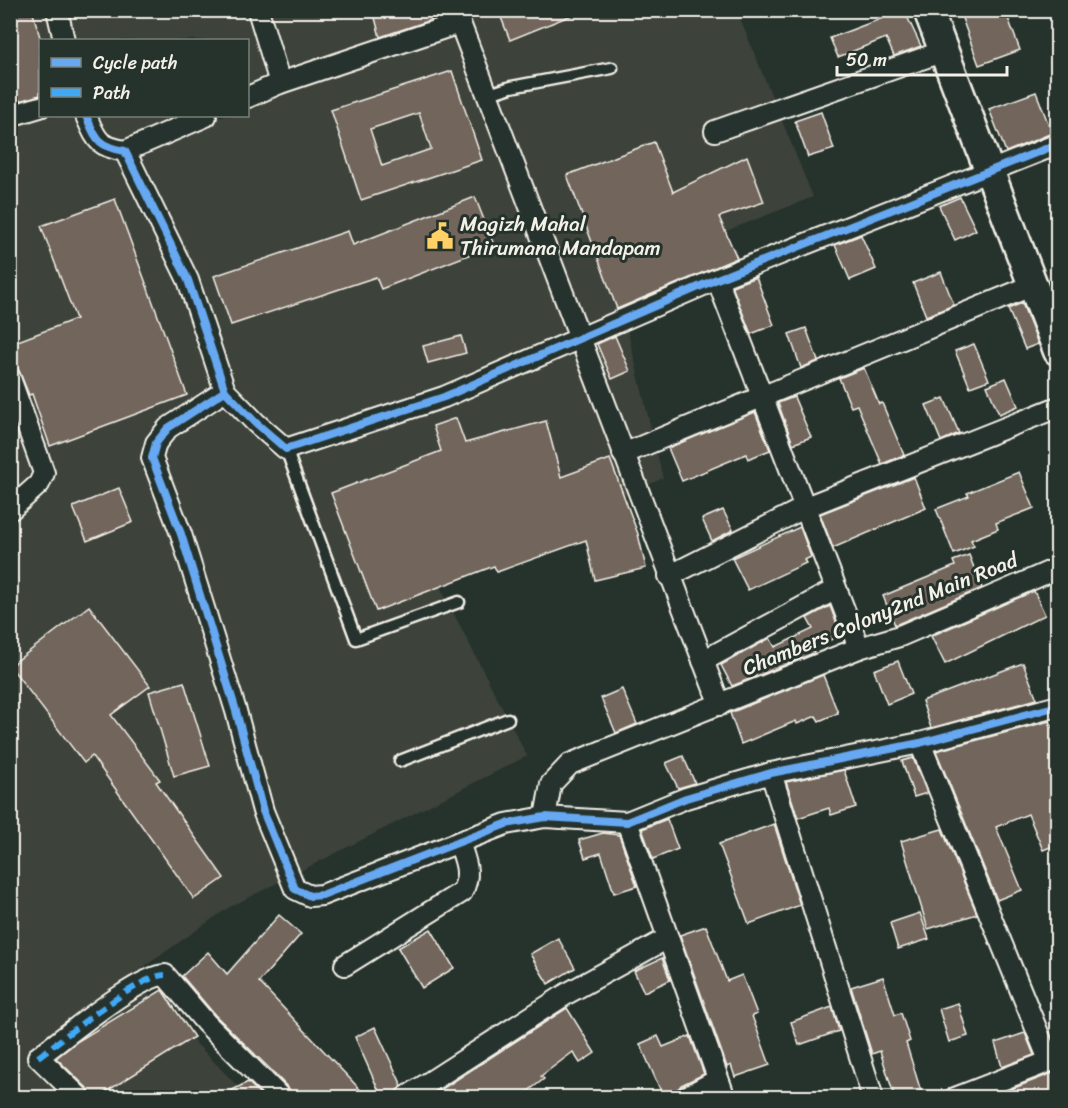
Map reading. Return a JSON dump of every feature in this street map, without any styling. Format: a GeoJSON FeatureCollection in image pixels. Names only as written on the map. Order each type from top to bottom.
{"type":"FeatureCollection","features":[{"type":"Feature","properties":{"kind":"street"},"geometry":{"type":"LineString","coordinates":[[57,10],[63,39]]}},
{"type":"Feature","properties":{"kind":"street"},"geometry":{"type":"LineString","coordinates":[[258,10],[280,83]]}},
{"type":"Feature","properties":{"kind":"street"},"geometry":{"type":"LineString","coordinates":[[928,10],[1031,286],[1058,351]]}},
{"type":"Feature","properties":{"kind":"street"},"geometry":{"type":"LineString","coordinates":[[249,97],[457,17],[720,705]]}},
{"type":"Feature","properties":{"kind":"street"},"geometry":{"type":"LineString","coordinates":[[714,131],[944,51]]}},
{"type":"Feature","properties":{"kind":"street"},"geometry":{"type":"LineString","coordinates":[[10,116],[39,107]]}},
{"type":"Feature","properties":{"kind":"street"},"geometry":{"type":"LineString","coordinates":[[86,117],[98,141],[105,147],[125,151],[204,117]]}},
{"type":"Feature","properties":{"kind":"street"},"geometry":{"type":"LineString","coordinates":[[125,151],[188,280],[225,391],[286,449],[444,397],[717,279],[1058,144]]}},
{"type":"Feature","properties":{"kind":"street"},"geometry":{"type":"LineString","coordinates":[[717,279],[859,648]]}},
{"type":"Feature","properties":{"kind":"street"},"geometry":{"type":"LineString","coordinates":[[623,454],[1031,286]]}},
{"type":"Feature","properties":{"kind":"street"},"geometry":{"type":"LineString","coordinates":[[10,378],[44,473],[39,484],[10,510]]}},
{"type":"Feature","properties":{"kind":"street"},"geometry":{"type":"LineString","coordinates":[[225,391],[168,428],[156,443],[152,458],[181,534],[236,711],[263,811],[295,889],[309,896],[322,895],[506,824],[545,817],[627,822],[686,798],[771,773],[920,742],[1058,706]]}},
{"type":"Feature","properties":{"kind":"street"},"geometry":{"type":"LineString","coordinates":[[669,576],[806,507],[1058,407]]}},
{"type":"Feature","properties":{"kind":"street","name":"Chambers Colony2nd Main Road"},"geometry":{"type":"LineString","coordinates":[[545,817],[551,784],[570,764],[859,648],[900,636],[1058,568]]}},
{"type":"Feature","properties":{"kind":"street"},"geometry":{"type":"LineString","coordinates":[[703,661],[837,589]]}},
{"type":"Feature","properties":{"kind":"street"},"geometry":{"type":"LineString","coordinates":[[920,742],[1053,1059],[955,1098]]}},
{"type":"Feature","properties":{"kind":"street"},"geometry":{"type":"LineString","coordinates":[[771,773],[873,1098]]}},
{"type":"Feature","properties":{"kind":"street"},"geometry":{"type":"LineString","coordinates":[[627,822],[721,1089],[684,1098]]}},
{"type":"Feature","properties":{"kind":"street"},"geometry":{"type":"LineString","coordinates":[[345,965],[453,900],[462,892],[469,872],[459,842]]}},
{"type":"Feature","properties":{"kind":"street"},"geometry":{"type":"LineString","coordinates":[[405,1098],[568,993],[668,938]]}},
{"type":"Feature","properties":{"kind":"street"},"geometry":{"type":"LineString","coordinates":[[80,1098],[38,1057],[132,988],[149,978],[165,975],[206,1023],[281,1098]]}},
{"type":"Feature","properties":{"kind":"lane"},"geometry":{"type":"LineString","coordinates":[[486,95],[511,87],[612,68]]}},
{"type":"Feature","properties":{"kind":"lane"},"geometry":{"type":"LineString","coordinates":[[286,449],[356,639],[459,602]]}},
{"type":"Feature","properties":{"kind":"lane"},"geometry":{"type":"LineString","coordinates":[[400,761],[508,719]]}},
{"type":"Feature","properties":{"kind":"shaded area"},"geometry":{"type":"Polygon","coordinates":[[[10,11],[737,11],[813,197],[614,275],[663,478],[439,585],[527,756],[228,908],[131,976],[248,1097],[11,1097],[10,11]]]}},
{"type":"Feature","properties":{"kind":"building"},"geometry":{"type":"Polygon","coordinates":[[[10,10],[32,10],[40,37],[39,95],[19,101],[10,76],[10,10]]]}},
{"type":"Feature","properties":{"kind":"building"},"geometry":{"type":"Polygon","coordinates":[[[373,10],[438,10],[440,17],[380,37],[373,10]]]}},
{"type":"Feature","properties":{"kind":"building"},"geometry":{"type":"Polygon","coordinates":[[[498,10],[581,10],[582,11],[510,40],[498,10]]]}},
{"type":"Feature","properties":{"kind":"building"},"geometry":{"type":"Polygon","coordinates":[[[880,10],[904,10],[921,46],[894,56],[886,38],[838,57],[830,38],[883,18],[880,10]]]}},
{"type":"Feature","properties":{"kind":"building"},"geometry":{"type":"Polygon","coordinates":[[[959,10],[1005,10],[1020,50],[979,65],[959,10]]]}},
{"type":"Feature","properties":{"kind":"building"},"geometry":{"type":"Polygon","coordinates":[[[452,71],[482,160],[361,200],[331,110],[452,71]],[[419,113],[370,129],[382,166],[431,149],[419,113]]]}},
{"type":"Feature","properties":{"kind":"building"},"geometry":{"type":"Polygon","coordinates":[[[1036,92],[1052,133],[1006,152],[989,109],[1036,92]]]}},
{"type":"Feature","properties":{"kind":"building"},"geometry":{"type":"Polygon","coordinates":[[[821,112],[834,149],[808,157],[795,121],[821,112]]]}},
{"type":"Feature","properties":{"kind":"building"},"geometry":{"type":"Polygon","coordinates":[[[654,142],[673,192],[747,156],[764,202],[719,217],[737,258],[617,309],[567,175],[654,142]]]}},
{"type":"Feature","properties":{"kind":"building"},"geometry":{"type":"Polygon","coordinates":[[[475,197],[494,245],[381,289],[376,277],[231,325],[214,276],[348,231],[353,245],[475,197]]]}},
{"type":"Feature","properties":{"kind":"building"},"geometry":{"type":"Polygon","coordinates":[[[960,197],[976,230],[955,240],[939,206],[960,197]]]}},
{"type":"Feature","properties":{"kind":"building"},"geometry":{"type":"Polygon","coordinates":[[[115,199],[187,395],[50,446],[32,394],[29,395],[10,349],[10,344],[76,319],[41,226],[115,199]]]}},
{"type":"Feature","properties":{"kind":"building"},"geometry":{"type":"Polygon","coordinates":[[[861,235],[876,269],[850,280],[835,245],[861,235]]]}},
{"type":"Feature","properties":{"kind":"building"},"geometry":{"type":"Polygon","coordinates":[[[941,272],[954,305],[926,316],[913,283],[941,272]]]}},
{"type":"Feature","properties":{"kind":"building"},"geometry":{"type":"Polygon","coordinates":[[[756,277],[774,325],[751,334],[732,286],[756,277]]]}},
{"type":"Feature","properties":{"kind":"building"},"geometry":{"type":"Polygon","coordinates":[[[1022,303],[1038,344],[1025,349],[1008,309],[1022,303]]]}},
{"type":"Feature","properties":{"kind":"building"},"geometry":{"type":"Polygon","coordinates":[[[806,328],[818,361],[801,368],[789,334],[806,328]]]}},
{"type":"Feature","properties":{"kind":"building"},"geometry":{"type":"Polygon","coordinates":[[[461,336],[466,353],[428,363],[423,346],[461,336]]]}},
{"type":"Feature","properties":{"kind":"building"},"geometry":{"type":"Polygon","coordinates":[[[615,336],[630,371],[612,379],[597,344],[615,336]]]}},
{"type":"Feature","properties":{"kind":"building"},"geometry":{"type":"Polygon","coordinates":[[[974,344],[989,380],[970,387],[955,351],[974,344]]]}},
{"type":"Feature","properties":{"kind":"building"},"geometry":{"type":"Polygon","coordinates":[[[864,368],[904,455],[882,464],[857,405],[851,407],[839,378],[864,368]]]}},
{"type":"Feature","properties":{"kind":"building"},"geometry":{"type":"Polygon","coordinates":[[[1006,378],[1018,406],[999,414],[987,386],[1006,378]]]}},
{"type":"Feature","properties":{"kind":"building"},"geometry":{"type":"Polygon","coordinates":[[[794,397],[811,437],[793,444],[778,403],[794,397]]]}},
{"type":"Feature","properties":{"kind":"building"},"geometry":{"type":"Polygon","coordinates":[[[944,398],[959,433],[941,441],[926,405],[944,398]]]}},
{"type":"Feature","properties":{"kind":"building"},"geometry":{"type":"Polygon","coordinates":[[[755,412],[770,450],[748,459],[746,454],[682,481],[668,448],[755,412]]]}},
{"type":"Feature","properties":{"kind":"building"},"geometry":{"type":"Polygon","coordinates":[[[456,418],[465,443],[546,421],[561,477],[610,459],[638,534],[646,568],[595,580],[586,540],[497,572],[494,566],[376,611],[331,493],[441,451],[433,426],[456,418]]]}},
{"type":"Feature","properties":{"kind":"building"},"geometry":{"type":"Polygon","coordinates":[[[1019,472],[1034,508],[996,523],[998,529],[971,540],[974,546],[954,554],[936,509],[969,496],[967,493],[1019,472]]]}},
{"type":"Feature","properties":{"kind":"building"},"geometry":{"type":"Polygon","coordinates":[[[914,477],[926,508],[833,548],[820,514],[914,477]]]}},
{"type":"Feature","properties":{"kind":"building"},"geometry":{"type":"Polygon","coordinates":[[[119,488],[133,522],[87,541],[73,507],[119,488]]]}},
{"type":"Feature","properties":{"kind":"building"},"geometry":{"type":"Polygon","coordinates":[[[723,510],[733,530],[712,541],[702,519],[723,510]]]}},
{"type":"Feature","properties":{"kind":"building"},"geometry":{"type":"Polygon","coordinates":[[[800,527],[811,557],[804,560],[806,563],[748,590],[732,558],[800,527]]]}},
{"type":"Feature","properties":{"kind":"building"},"geometry":{"type":"Polygon","coordinates":[[[969,555],[982,588],[895,625],[883,596],[955,566],[953,561],[969,555]]]}},
{"type":"Feature","properties":{"kind":"building"},"geometry":{"type":"Polygon","coordinates":[[[1034,591],[1045,615],[945,664],[931,636],[1034,591]]]}},
{"type":"Feature","properties":{"kind":"building"},"geometry":{"type":"Polygon","coordinates":[[[89,606],[150,686],[111,715],[160,780],[156,782],[224,878],[194,899],[92,756],[84,763],[10,666],[89,606]]]}},
{"type":"Feature","properties":{"kind":"building"},"geometry":{"type":"Polygon","coordinates":[[[830,606],[841,635],[813,648],[814,653],[732,686],[721,665],[770,638],[775,647],[813,629],[807,618],[830,606]]]}},
{"type":"Feature","properties":{"kind":"building"},"geometry":{"type":"Polygon","coordinates":[[[898,661],[911,694],[887,704],[874,670],[898,661]]]}},
{"type":"Feature","properties":{"kind":"building"},"geometry":{"type":"Polygon","coordinates":[[[1023,663],[1037,699],[931,728],[922,701],[1023,663]]]}},
{"type":"Feature","properties":{"kind":"building"},"geometry":{"type":"Polygon","coordinates":[[[823,675],[838,713],[819,721],[816,716],[797,724],[796,721],[741,744],[730,713],[823,675]]]}},
{"type":"Feature","properties":{"kind":"building"},"geometry":{"type":"Polygon","coordinates":[[[184,682],[210,766],[174,776],[149,692],[184,682]]]}},
{"type":"Feature","properties":{"kind":"building"},"geometry":{"type":"Polygon","coordinates":[[[622,689],[637,724],[616,733],[601,698],[622,689]]]}},
{"type":"Feature","properties":{"kind":"building"},"geometry":{"type":"Polygon","coordinates":[[[1050,721],[1058,740],[1058,844],[1043,850],[1028,814],[996,827],[1022,890],[997,900],[936,751],[1050,721]]]}},
{"type":"Feature","properties":{"kind":"building"},"geometry":{"type":"Polygon","coordinates":[[[683,756],[695,783],[678,788],[666,763],[683,756]]]}},
{"type":"Feature","properties":{"kind":"building"},"geometry":{"type":"Polygon","coordinates":[[[913,758],[927,793],[914,797],[902,761],[913,758]]]}},
{"type":"Feature","properties":{"kind":"building"},"geometry":{"type":"Polygon","coordinates":[[[844,770],[856,807],[831,815],[829,808],[798,818],[786,782],[844,770]]]}},
{"type":"Feature","properties":{"kind":"building"},"geometry":{"type":"Polygon","coordinates":[[[667,819],[678,849],[653,859],[642,829],[667,819]]]}},
{"type":"Feature","properties":{"kind":"building"},"geometry":{"type":"Polygon","coordinates":[[[774,824],[800,905],[749,924],[719,844],[774,824]]]}},
{"type":"Feature","properties":{"kind":"building"},"geometry":{"type":"Polygon","coordinates":[[[942,829],[977,914],[928,929],[901,841],[942,829]]]}},
{"type":"Feature","properties":{"kind":"building"},"geometry":{"type":"Polygon","coordinates":[[[603,833],[619,835],[637,886],[614,893],[601,853],[585,858],[579,840],[603,833]]]}},
{"type":"Feature","properties":{"kind":"building"},"geometry":{"type":"Polygon","coordinates":[[[920,913],[929,939],[898,949],[890,923],[920,913]]]}},
{"type":"Feature","properties":{"kind":"building"},"geometry":{"type":"Polygon","coordinates":[[[279,915],[301,934],[259,982],[368,1098],[293,1098],[290,1090],[215,1015],[182,976],[208,952],[227,974],[279,915]]]}},
{"type":"Feature","properties":{"kind":"building"},"geometry":{"type":"Polygon","coordinates":[[[706,926],[727,981],[742,975],[757,1014],[752,1016],[770,1065],[735,1077],[731,1065],[727,1067],[680,935],[706,926]]]}},
{"type":"Feature","properties":{"kind":"building"},"geometry":{"type":"Polygon","coordinates":[[[431,929],[454,968],[422,988],[398,948],[431,929]]]}},
{"type":"Feature","properties":{"kind":"building"},"geometry":{"type":"Polygon","coordinates":[[[558,938],[575,968],[548,984],[530,954],[558,938]]]}},
{"type":"Feature","properties":{"kind":"building"},"geometry":{"type":"Polygon","coordinates":[[[662,958],[670,980],[644,992],[634,971],[662,958]]]}},
{"type":"Feature","properties":{"kind":"building"},"geometry":{"type":"Polygon","coordinates":[[[883,977],[895,1015],[901,1013],[910,1041],[906,1043],[923,1098],[895,1098],[880,1051],[872,1054],[851,987],[883,977]]]}},
{"type":"Feature","properties":{"kind":"building"},"geometry":{"type":"Polygon","coordinates":[[[162,990],[194,1037],[96,1098],[92,1098],[88,1089],[56,1058],[78,1041],[162,990]]]}},
{"type":"Feature","properties":{"kind":"building"},"geometry":{"type":"Polygon","coordinates":[[[958,1003],[968,1036],[949,1042],[939,1009],[958,1003]]]}},
{"type":"Feature","properties":{"kind":"building"},"geometry":{"type":"Polygon","coordinates":[[[832,1007],[839,1031],[799,1045],[791,1022],[832,1007]]]}},
{"type":"Feature","properties":{"kind":"building"},"geometry":{"type":"Polygon","coordinates":[[[567,1008],[595,1053],[580,1063],[573,1052],[541,1076],[544,1079],[519,1098],[428,1098],[567,1008]]]}},
{"type":"Feature","properties":{"kind":"building"},"geometry":{"type":"Polygon","coordinates":[[[375,1027],[402,1086],[393,1098],[382,1098],[355,1037],[375,1027]]]}},
{"type":"Feature","properties":{"kind":"building"},"geometry":{"type":"Polygon","coordinates":[[[1025,1033],[1034,1055],[1002,1067],[995,1043],[1025,1033]]]}},
{"type":"Feature","properties":{"kind":"building"},"geometry":{"type":"Polygon","coordinates":[[[658,1036],[663,1047],[690,1036],[704,1074],[681,1085],[672,1098],[664,1098],[640,1044],[658,1036]]]}},
{"type":"Feature","properties":{"kind":"building"},"geometry":{"type":"Polygon","coordinates":[[[1058,1071],[1058,1098],[1011,1098],[1009,1090],[1058,1071]]]}},
{"type":"Feature","properties":{"kind":"building"},"geometry":{"type":"Polygon","coordinates":[[[248,1082],[264,1098],[217,1098],[248,1082]]]}},
{"type":"Feature","properties":{"kind":"marked path"},"geometry":{"type":"LineString","coordinates":[[38,1057],[120,996],[138,985],[165,975]]}},
{"type":"Feature","properties":{"kind":"cycle path"},"geometry":{"type":"LineString","coordinates":[[86,117],[99,141],[109,147],[125,151],[188,280],[225,391],[168,428],[156,443],[152,458],[181,534],[236,711],[263,811],[295,889],[310,896],[322,895],[506,824],[545,817],[627,822],[686,798],[771,773],[920,743],[1058,706]]}},
{"type":"Feature","properties":{"kind":"cycle path"},"geometry":{"type":"LineString","coordinates":[[225,391],[256,423],[286,449],[444,397],[717,279],[1058,144]]}},
{"type":"Feature","properties":{"kind":"place","name":"Magizh Mahal Thirumana Mandapam"},"geometry":{"type":"Point","coordinates":[440,236]}}]}
